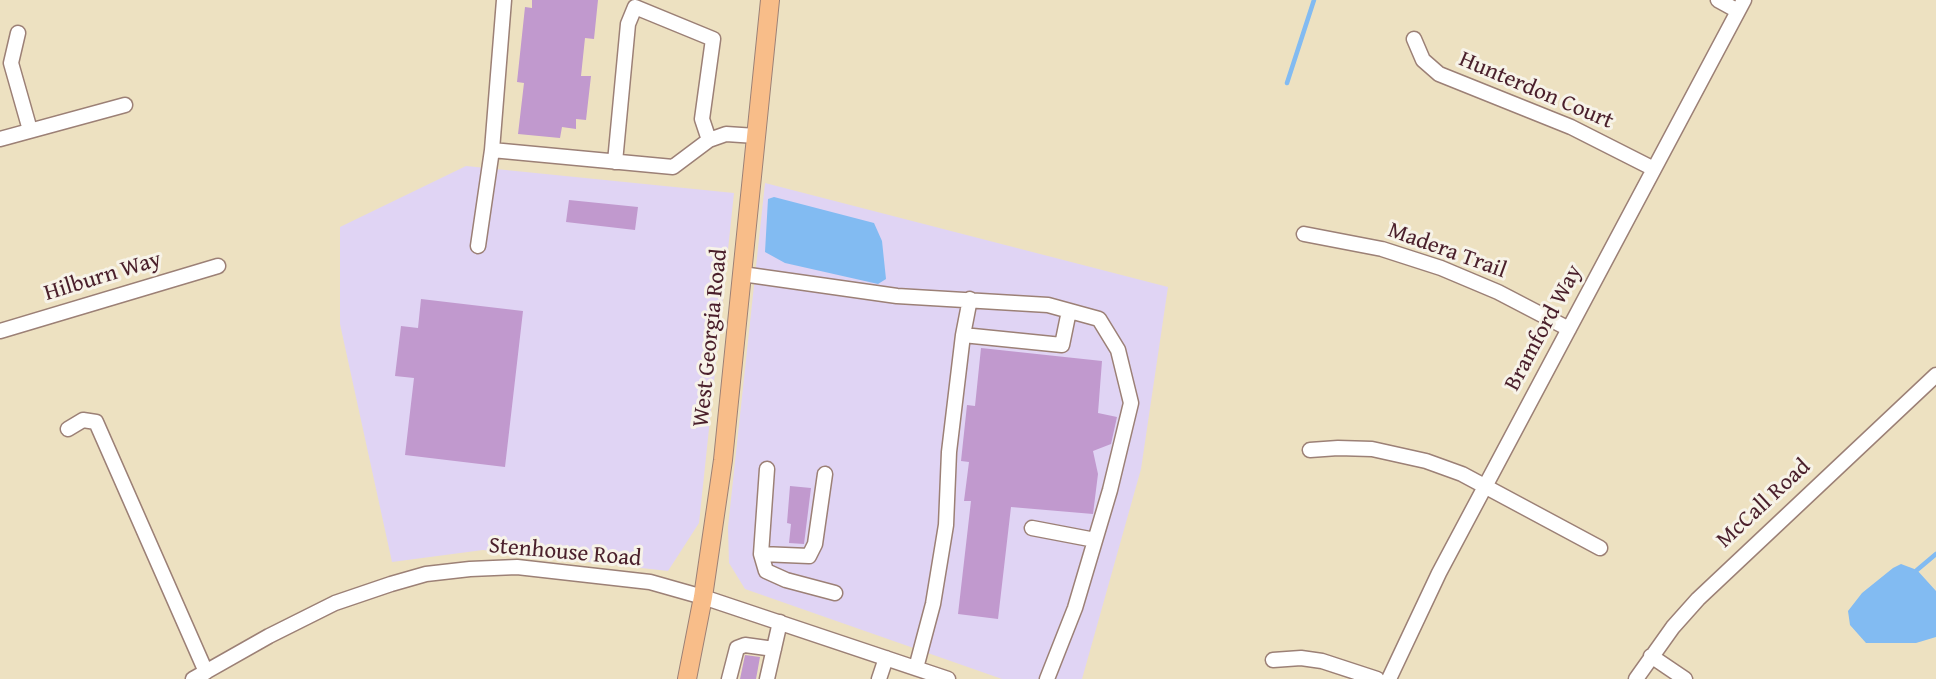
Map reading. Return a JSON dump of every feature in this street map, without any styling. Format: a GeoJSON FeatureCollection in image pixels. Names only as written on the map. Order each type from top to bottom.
{"type":"FeatureCollection","features":[{"type":"Feature","properties":{"kind":"main road","name":"West Georgia Road"},"geometry":{"type":"LineString","coordinates":[[687,679],[703,597],[723,460],[770,0]]}},
{"type":"Feature","properties":{"kind":"street"},"geometry":{"type":"LineString","coordinates":[[478,246],[492,150],[504,0]]}},
{"type":"Feature","properties":{"kind":"street"},"geometry":{"type":"LineString","coordinates":[[1718,0],[1741,5]]}},
{"type":"Feature","properties":{"kind":"street","name":"Bramford Way"},"geometry":{"type":"LineString","coordinates":[[1389,679],[1428,595],[1741,5]]}},
{"type":"Feature","properties":{"kind":"street"},"geometry":{"type":"LineString","coordinates":[[615,162],[628,24],[635,7],[713,39],[702,118],[709,140]]}},
{"type":"Feature","properties":{"kind":"street"},"geometry":{"type":"LineString","coordinates":[[18,33],[11,63],[30,130]]}},
{"type":"Feature","properties":{"kind":"street","name":"Hunterdon Court"},"geometry":{"type":"LineString","coordinates":[[1414,39],[1423,60],[1439,74],[1571,127],[1654,169]]}},
{"type":"Feature","properties":{"kind":"street"},"geometry":{"type":"LineString","coordinates":[[0,139],[125,105]]}},
{"type":"Feature","properties":{"kind":"street"},"geometry":{"type":"LineString","coordinates":[[492,150],[673,166],[709,140],[726,134],[756,136]]}},
{"type":"Feature","properties":{"kind":"street","name":"Madera Trail"},"geometry":{"type":"LineString","coordinates":[[1304,234],[1382,249],[1441,268],[1498,292],[1569,328]]}},
{"type":"Feature","properties":{"kind":"street","name":"Hilburn Way"},"geometry":{"type":"LineString","coordinates":[[0,331],[218,267]]}},
{"type":"Feature","properties":{"kind":"street"},"geometry":{"type":"LineString","coordinates":[[742,274],[897,296],[1048,305],[1099,319],[1118,351],[1131,402],[1096,540],[1075,608],[1047,679]]}},
{"type":"Feature","properties":{"kind":"street"},"geometry":{"type":"LineString","coordinates":[[916,668],[933,604],[946,526],[949,452],[970,299]]}},
{"type":"Feature","properties":{"kind":"street"},"geometry":{"type":"LineString","coordinates":[[963,335],[1062,345],[1069,311]]}},
{"type":"Feature","properties":{"kind":"street","name":"McCall Road"},"geometry":{"type":"LineString","coordinates":[[1636,679],[1673,627],[1723,574],[1936,375]]}},
{"type":"Feature","properties":{"kind":"street"},"geometry":{"type":"LineString","coordinates":[[68,429],[83,420],[96,422],[200,675]]}},
{"type":"Feature","properties":{"kind":"street"},"geometry":{"type":"LineString","coordinates":[[1310,450],[1338,447],[1390,452],[1426,461],[1486,486],[1600,548]]}},
{"type":"Feature","properties":{"kind":"street"},"geometry":{"type":"LineString","coordinates":[[767,469],[761,554],[766,571],[786,580],[835,593]]}},
{"type":"Feature","properties":{"kind":"street"},"geometry":{"type":"LineString","coordinates":[[761,554],[809,556],[815,544],[824,474]]}},
{"type":"Feature","properties":{"kind":"street"},"geometry":{"type":"LineString","coordinates":[[1032,528],[1096,540]]}},
{"type":"Feature","properties":{"kind":"street","name":"Stenhouse Road"},"geometry":{"type":"LineString","coordinates":[[200,675],[335,603],[426,574],[517,568],[650,582],[780,622],[948,679]]}},
{"type":"Feature","properties":{"kind":"street"},"geometry":{"type":"LineString","coordinates":[[767,679],[780,622]]}},
{"type":"Feature","properties":{"kind":"street"},"geometry":{"type":"LineString","coordinates":[[729,679],[737,648],[745,645],[774,649]]}},
{"type":"Feature","properties":{"kind":"street"},"geometry":{"type":"LineString","coordinates":[[1651,656],[1685,679]]}},
{"type":"Feature","properties":{"kind":"street"},"geometry":{"type":"LineString","coordinates":[[1273,660],[1284,657],[1322,661],[1377,679]]}},
{"type":"Feature","properties":{"kind":"street"},"geometry":{"type":"LineString","coordinates":[[879,679],[886,658]]}},
{"type":"Feature","properties":{"kind":"shaded area"},"geometry":{"type":"Polygon","coordinates":[[[466,166],[734,193],[699,523],[668,571],[483,550],[392,562],[340,324],[340,227],[466,166]]]}},
{"type":"Feature","properties":{"kind":"shaded area"},"geometry":{"type":"Polygon","coordinates":[[[765,183],[1168,287],[1141,469],[1082,679],[1002,679],[745,589],[729,563],[728,527],[765,183]]]}},
{"type":"Feature","properties":{"kind":"water"},"geometry":{"type":"Polygon","coordinates":[[[774,197],[874,223],[882,241],[886,279],[878,284],[785,263],[765,252],[768,199],[774,197]]]}},
{"type":"Feature","properties":{"kind":"water"},"geometry":{"type":"Polygon","coordinates":[[[1901,564],[1917,570],[1936,591],[1936,637],[1916,643],[1866,643],[1850,625],[1848,611],[1862,593],[1901,564]]]}},
{"type":"Feature","properties":{"kind":"building"},"geometry":{"type":"Polygon","coordinates":[[[532,0],[598,0],[594,39],[585,38],[581,76],[591,76],[586,120],[576,119],[576,129],[562,127],[560,138],[518,134],[524,83],[517,82],[525,7],[532,8],[532,0]]]}},
{"type":"Feature","properties":{"kind":"building"},"geometry":{"type":"Polygon","coordinates":[[[569,200],[638,207],[635,230],[566,222],[569,200]]]}},
{"type":"Feature","properties":{"kind":"building"},"geometry":{"type":"Polygon","coordinates":[[[421,299],[523,311],[505,467],[405,455],[414,378],[395,376],[401,326],[418,328],[421,299]]]}},
{"type":"Feature","properties":{"kind":"building"},"geometry":{"type":"Polygon","coordinates":[[[981,348],[1102,361],[1098,413],[1117,417],[1111,444],[1093,451],[1098,474],[1093,514],[1011,507],[998,619],[958,614],[971,501],[964,501],[969,462],[961,461],[967,405],[975,406],[981,348]]]}},
{"type":"Feature","properties":{"kind":"building"},"geometry":{"type":"Polygon","coordinates":[[[790,486],[811,488],[804,544],[789,543],[791,524],[787,523],[790,486]]]}},
{"type":"Feature","properties":{"kind":"building"},"geometry":{"type":"Polygon","coordinates":[[[745,655],[760,657],[756,679],[740,679],[745,655]]]}},
{"type":"Feature","properties":{"kind":"waterway"},"geometry":{"type":"LineString","coordinates":[[1287,83],[1314,0]]}},
{"type":"Feature","properties":{"kind":"waterway"},"geometry":{"type":"LineString","coordinates":[[1917,570],[1936,554]]}}]}
